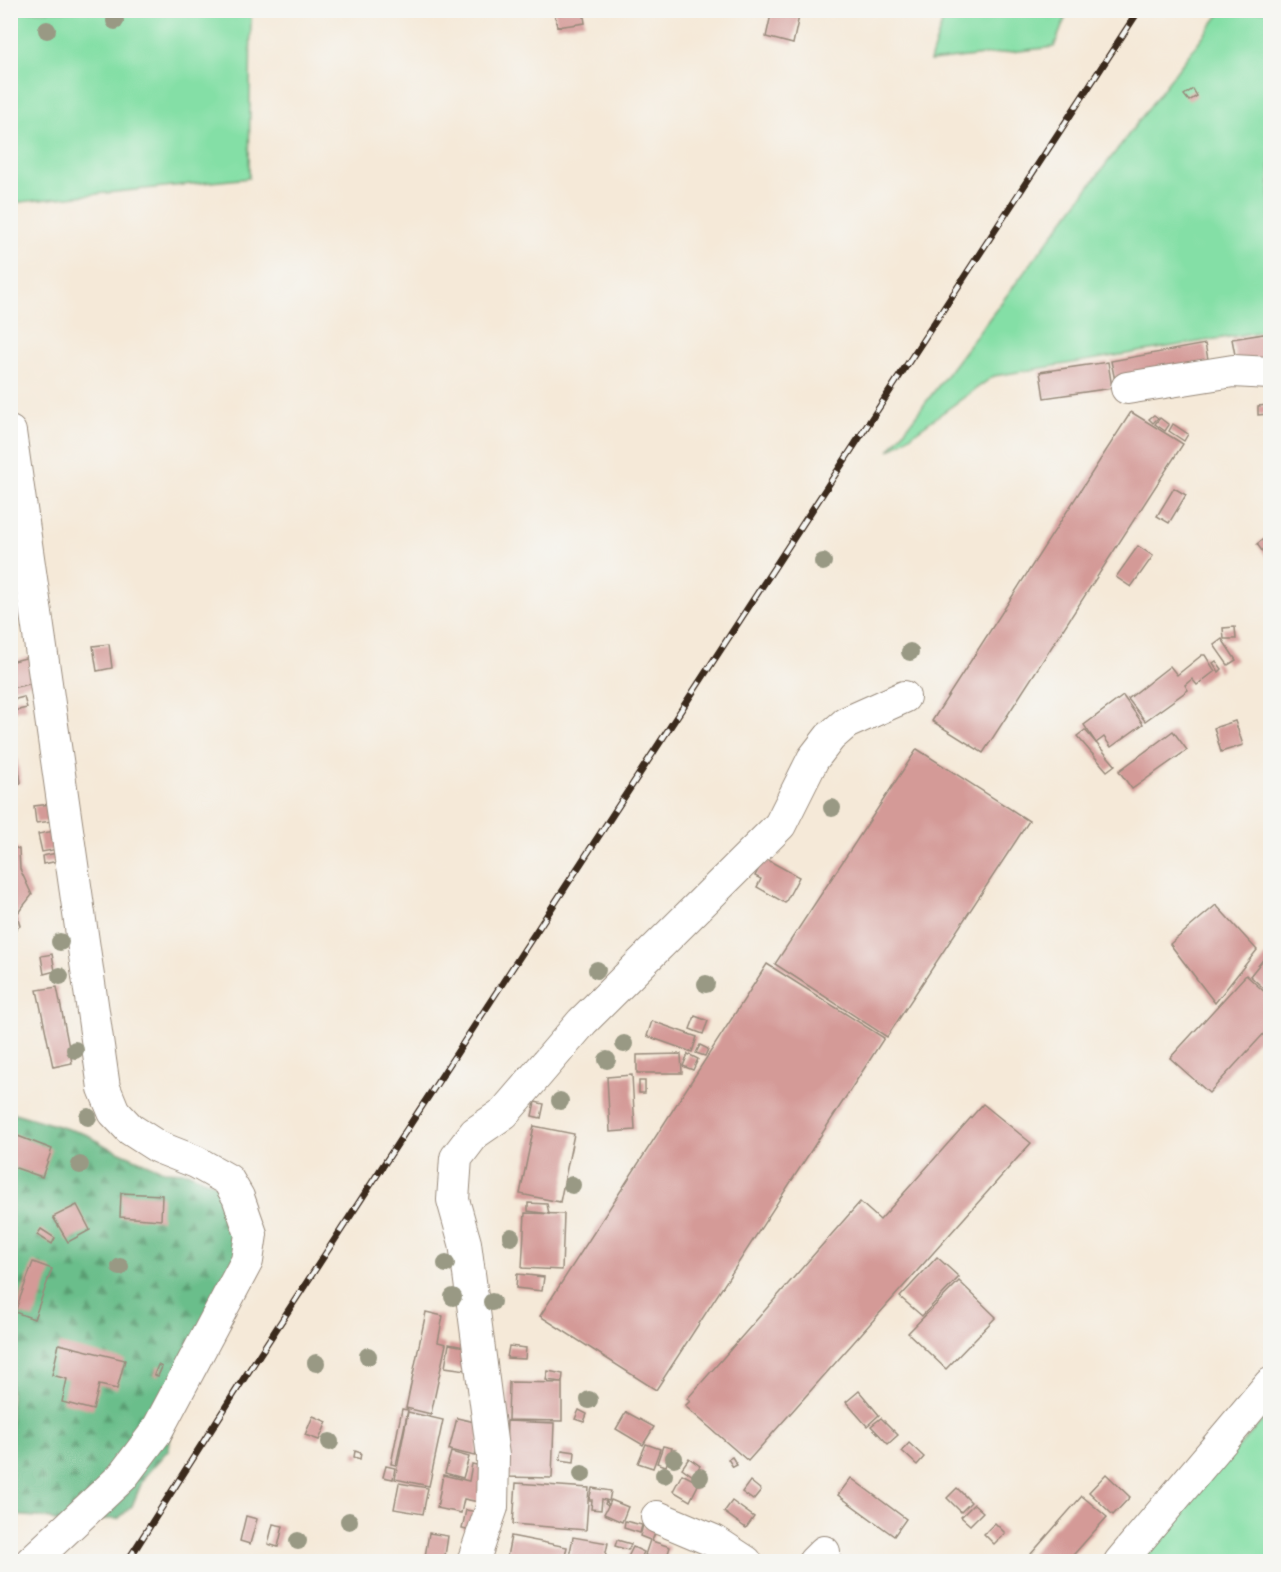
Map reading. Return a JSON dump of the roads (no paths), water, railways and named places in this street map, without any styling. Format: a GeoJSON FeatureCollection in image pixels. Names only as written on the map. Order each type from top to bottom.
{"type":"FeatureCollection","features":[{"type":"Feature","properties":{"kind":"street"},"geometry":{"type":"LineString","coordinates":[[1127,388],[1233,371],[1270,373]]}},
{"type":"Feature","properties":{"kind":"street"},"geometry":{"type":"LineString","coordinates":[[10,432],[104,1088],[114,1112],[130,1129],[158,1147],[196,1162],[228,1180],[238,1197],[251,1234],[247,1261],[234,1290],[156,1432],[122,1477],[31,1562]]}},
{"type":"Feature","properties":{"kind":"street"},"geometry":{"type":"LineString","coordinates":[[473,1562],[492,1507],[493,1456],[465,1243],[453,1200],[456,1158],[475,1133],[504,1113],[582,1022],[780,825],[813,759],[830,737],[846,723],[904,697]]}},
{"type":"Feature","properties":{"kind":"street"},"geometry":{"type":"LineString","coordinates":[[1120,1562],[1270,1384]]}},
{"type":"Feature","properties":{"kind":"street"},"geometry":{"type":"LineString","coordinates":[[657,1517],[714,1541],[746,1562]]}},
{"type":"Feature","properties":{"kind":"railway"},"geometry":{"type":"LineString","coordinates":[[127,1562],[239,1386],[1139,10]]}}]}
